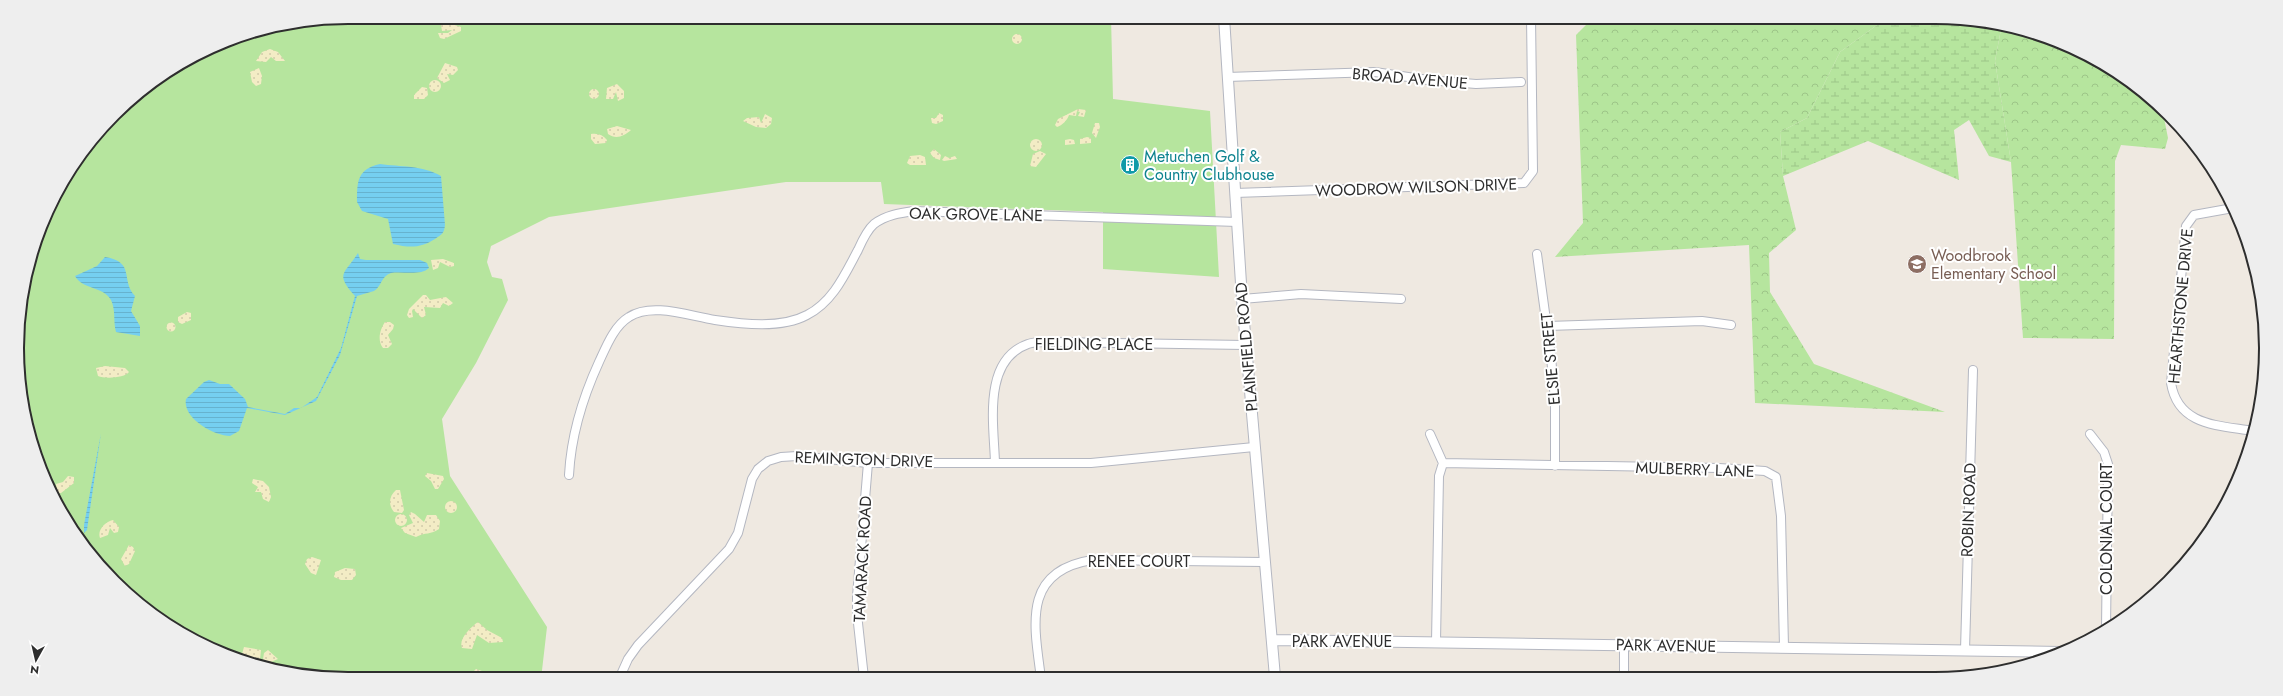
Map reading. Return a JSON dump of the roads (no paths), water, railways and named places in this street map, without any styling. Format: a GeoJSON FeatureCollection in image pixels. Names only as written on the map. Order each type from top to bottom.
{"type":"FeatureCollection","features":[{"type":"Feature","properties":{"kind":"street","name":"PLAINFIELD ROAD"},"geometry":{"type":"LineString","coordinates":[[1224,24],[1245,346],[1274,672]]}},
{"type":"Feature","properties":{"kind":"street","name":"WOODROW WILSON DRIVE"},"geometry":{"type":"LineString","coordinates":[[1235,193],[1524,183],[1534,171],[1531,24]]}},
{"type":"Feature","properties":{"kind":"street","name":"BROAD AVENUE"},"geometry":{"type":"LineString","coordinates":[[1228,77],[1374,72],[1428,80],[1476,84],[1521,82]]}},
{"type":"Feature","properties":{"kind":"street","name":"HEARTHSTONE DRIVE"},"geometry":{"type":"LineString","coordinates":[[2228,209],[2194,215],[2186,226],[2171,384],[2173,398],[2182,411],[2192,417],[2211,424],[2248,430]]}},
{"type":"Feature","properties":{"kind":"street","name":"OAK GROVE LANE"},"geometry":{"type":"LineString","coordinates":[[568,475],[570,454],[592,376],[612,336],[628,317],[638,313],[654,311],[714,320],[760,323],[794,320],[806,316],[827,301],[835,290],[864,238],[874,225],[896,213],[914,211],[1236,222]]}},
{"type":"Feature","properties":{"kind":"street","name":"ELSIE STREET"},"geometry":{"type":"LineString","coordinates":[[1537,254],[1548,326],[1554,400],[1555,466]]}},
{"type":"Feature","properties":{"kind":"street"},"geometry":{"type":"LineString","coordinates":[[1242,298],[1301,294],[1401,299]]}},
{"type":"Feature","properties":{"kind":"street"},"geometry":{"type":"LineString","coordinates":[[1548,326],[1702,321],[1731,325]]}},
{"type":"Feature","properties":{"kind":"street","name":"FIELDING PLACE"},"geometry":{"type":"LineString","coordinates":[[996,463],[995,380],[1001,368],[1010,356],[1028,344],[1052,342],[1245,346]]}},
{"type":"Feature","properties":{"kind":"street","name":"ROBIN ROAD"},"geometry":{"type":"LineString","coordinates":[[1965,650],[1972,370]]}},
{"type":"Feature","properties":{"kind":"street"},"geometry":{"type":"LineString","coordinates":[[1430,434],[1442,463],[1439,476],[1436,642]]}},
{"type":"Feature","properties":{"kind":"street","name":"COLONIAL COURT"},"geometry":{"type":"LineString","coordinates":[[2090,434],[2104,452],[2108,464],[2106,623]]}},
{"type":"Feature","properties":{"kind":"street","name":"REMINGTON DRIVE"},"geometry":{"type":"LineString","coordinates":[[622,672],[628,659],[638,645],[729,549],[738,534],[752,479],[758,469],[768,461],[781,457],[797,456],[868,463],[1091,463],[1254,447]]}},
{"type":"Feature","properties":{"kind":"street","name":"TAMARACK ROAD"},"geometry":{"type":"LineString","coordinates":[[863,672],[857,614],[857,596],[868,463]]}},
{"type":"Feature","properties":{"kind":"street","name":"MULBERRY LANE"},"geometry":{"type":"LineString","coordinates":[[1442,463],[1719,468],[1765,472],[1776,477],[1781,516],[1784,647]]}},
{"type":"Feature","properties":{"kind":"street","name":"RENEE COURT"},"geometry":{"type":"LineString","coordinates":[[1039,672],[1034,624],[1037,605],[1052,576],[1068,565],[1092,560],[1264,562]]}},
{"type":"Feature","properties":{"kind":"street","name":"PARK AVENUE"},"geometry":{"type":"LineString","coordinates":[[1272,640],[1624,644],[2047,652]]}},
{"type":"Feature","properties":{"kind":"street"},"geometry":{"type":"LineString","coordinates":[[1624,644],[1624,672]]}},
{"type":"Feature","properties":{"kind":"water"},"geometry":{"type":"Polygon","coordinates":[[[380,164],[419,168],[434,172],[441,176],[445,225],[441,235],[420,246],[410,247],[393,244],[388,219],[362,211],[357,202],[357,188],[360,177],[367,169],[380,164]]]}},
{"type":"Feature","properties":{"kind":"water"},"geometry":{"type":"Polygon","coordinates":[[[358,253],[360,259],[366,260],[420,260],[427,263],[429,268],[421,272],[388,274],[385,276],[377,289],[357,296],[340,355],[316,401],[302,407],[317,397],[341,348],[355,296],[343,278],[346,270],[358,253]]]}},
{"type":"Feature","properties":{"kind":"water"},"geometry":{"type":"Polygon","coordinates":[[[105,257],[115,259],[124,267],[128,284],[135,296],[131,311],[140,326],[140,336],[116,332],[111,300],[103,292],[83,284],[75,276],[97,266],[105,257]]]}},
{"type":"Feature","properties":{"kind":"water"},"geometry":{"type":"Polygon","coordinates":[[[209,380],[220,384],[229,384],[245,399],[248,407],[285,414],[294,408],[300,408],[285,415],[247,408],[239,431],[230,436],[216,433],[200,425],[189,413],[186,406],[186,399],[204,382],[209,380]]]}},
{"type":"Feature","properties":{"kind":"water"},"geometry":{"type":"Polygon","coordinates":[[[101,433],[87,530],[84,533],[84,525],[101,433]]]}},
{"type":"Feature","properties":{"kind":"place","name":"Metuchen Golf & Country Clubhouse"},"geometry":{"type":"Point","coordinates":[1130,165]}},
{"type":"Feature","properties":{"kind":"place","name":"Woodbrook Elementary School"},"geometry":{"type":"Point","coordinates":[1917,264]}}]}
